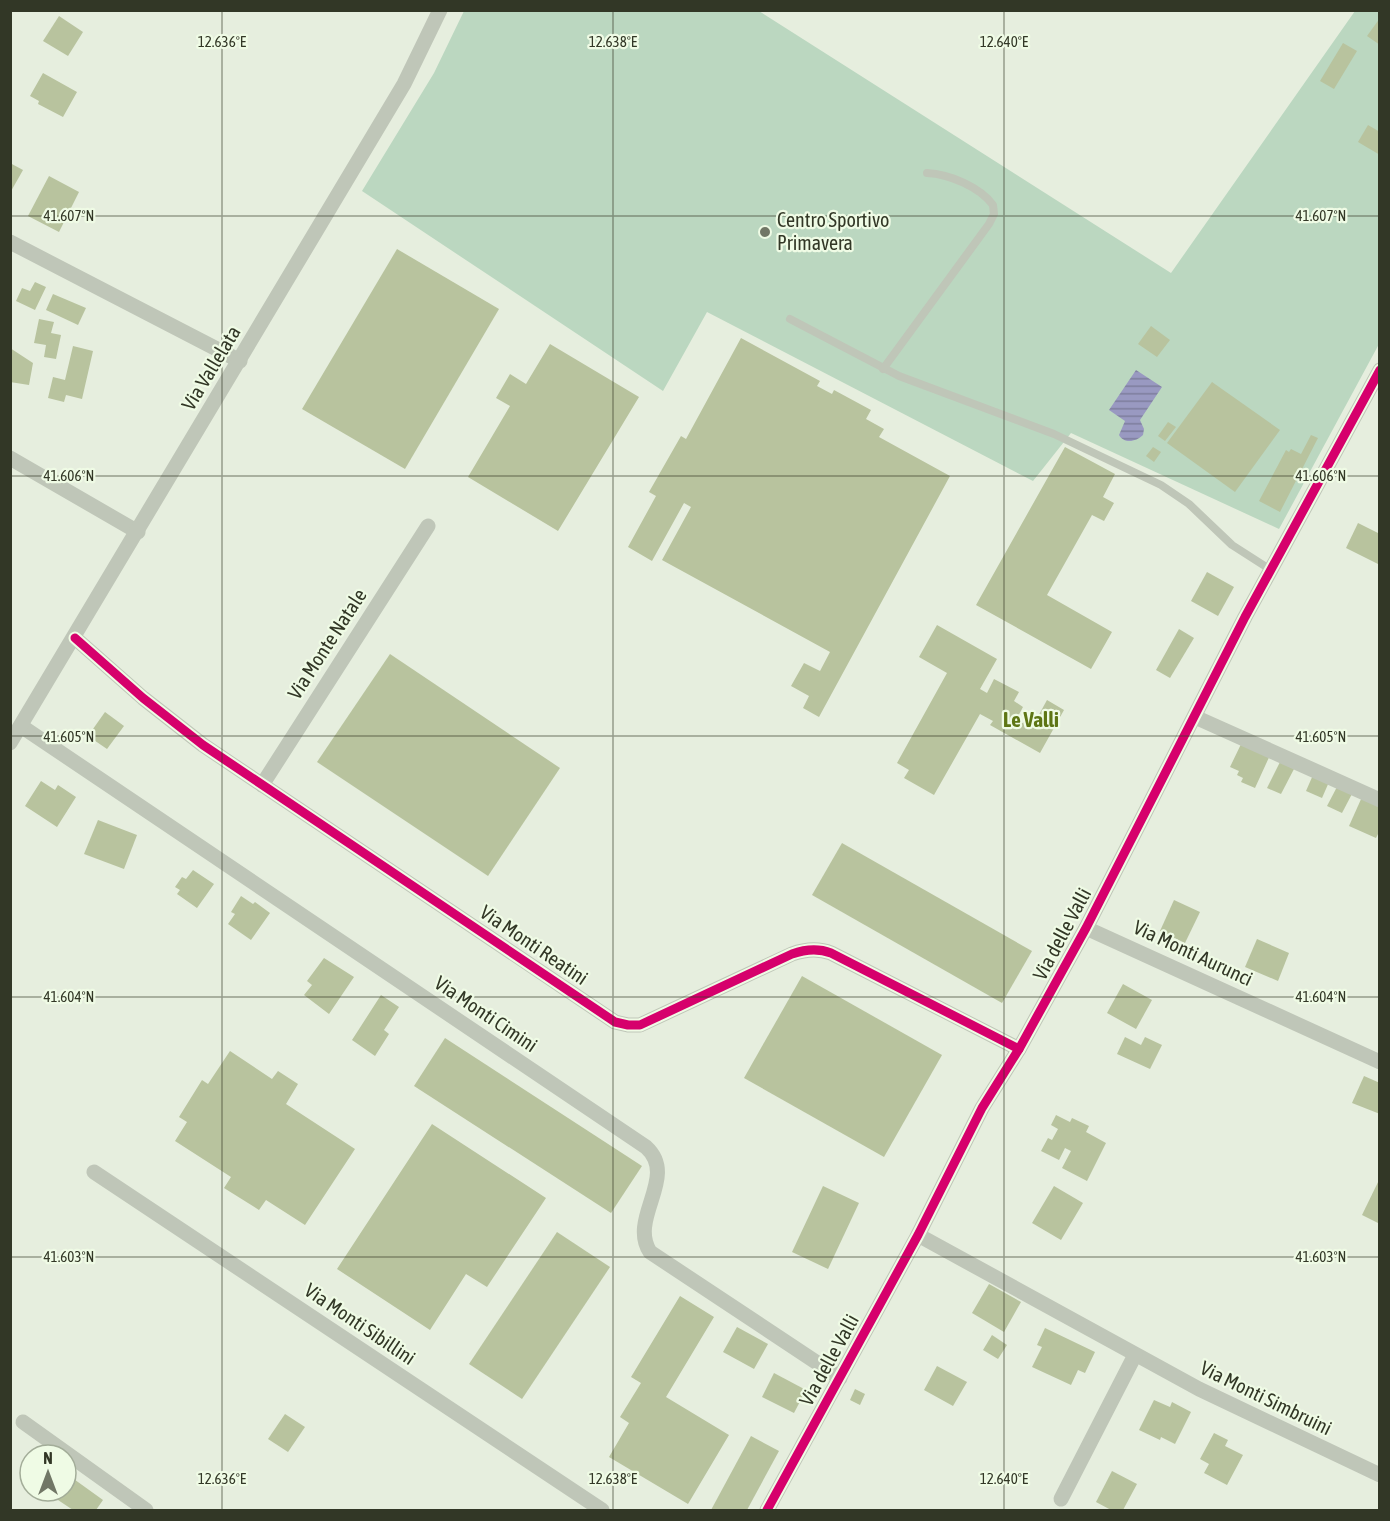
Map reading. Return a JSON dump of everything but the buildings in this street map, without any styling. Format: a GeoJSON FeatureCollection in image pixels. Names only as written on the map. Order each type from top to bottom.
{"type":"FeatureCollection","features":[{"type":"Feature","properties":{"kind":"street","name":"Via Vallelata"},"geometry":{"type":"LineString","coordinates":[[10,743],[75,638],[404,84],[440,10]]}},
{"type":"Feature","properties":{"kind":"street"},"geometry":{"type":"LineString","coordinates":[[10,242],[240,361]]}},
{"type":"Feature","properties":{"kind":"street","name":"Via delle Valli"},"geometry":{"type":"LineString","coordinates":[[767,1510],[918,1235],[982,1108],[1019,1049],[1086,928],[1245,617],[1380,370]]}},
{"type":"Feature","properties":{"kind":"street"},"geometry":{"type":"LineString","coordinates":[[10,459],[138,532]]}},
{"type":"Feature","properties":{"kind":"street","name":"Via Monte Natale"},"geometry":{"type":"LineString","coordinates":[[262,785],[428,526]]}},
{"type":"Feature","properties":{"kind":"street","name":"Via Monti Reatini"},"geometry":{"type":"LineString","coordinates":[[75,638],[182,730],[615,1022],[640,1025],[792,954],[805,950],[820,950],[831,953],[1019,1049]]}},
{"type":"Feature","properties":{"kind":"street"},"geometry":{"type":"LineString","coordinates":[[1195,717],[1380,800]]}},
{"type":"Feature","properties":{"kind":"street","name":"Via Monti Cimini"},"geometry":{"type":"LineString","coordinates":[[21,726],[646,1147],[656,1160],[658,1170],[643,1227],[644,1241],[650,1252],[840,1378]]}},
{"type":"Feature","properties":{"kind":"street","name":"Via Monti Aurunci"},"geometry":{"type":"LineString","coordinates":[[1086,928],[1380,1062]]}},
{"type":"Feature","properties":{"kind":"street","name":"Via Monti Sibillini"},"geometry":{"type":"LineString","coordinates":[[94,1172],[602,1510]]}},
{"type":"Feature","properties":{"kind":"street","name":"Via Monti Simbruini"},"geometry":{"type":"LineString","coordinates":[[918,1235],[1135,1355],[1240,1410],[1380,1476]]}},
{"type":"Feature","properties":{"kind":"street"},"geometry":{"type":"LineString","coordinates":[[1061,1499],[1135,1355]]}},
{"type":"Feature","properties":{"kind":"street"},"geometry":{"type":"LineString","coordinates":[[23,1422],[146,1510]]}},
{"type":"Feature","properties":{"kind":"lane"},"geometry":{"type":"LineString","coordinates":[[883,369],[989,224],[993,214],[993,205],[986,197],[952,177],[927,172]]}},
{"type":"Feature","properties":{"kind":"lane"},"geometry":{"type":"LineString","coordinates":[[790,319],[883,369],[1054,434],[1161,485],[1189,504],[1232,545],[1271,570]]}},
{"type":"Feature","properties":{"kind":"green space","name":"Centro Sportivo Primavera"},"geometry":{"type":"Polygon","coordinates":[[[464,11],[759,11],[1171,273],[1355,11],[1379,11],[1379,344],[1279,529],[1071,433],[1033,481],[707,312],[663,391],[362,191],[434,73],[464,11]]]}},
{"type":"Feature","properties":{"kind":"water"},"geometry":{"type":"Polygon","coordinates":[[[1136,370],[1162,387],[1140,420],[1144,429],[1143,435],[1127,441],[1119,435],[1125,421],[1109,410],[1136,370]]]}},
{"type":"Feature","properties":{"kind":"cycle path"},"geometry":{"type":"LineString","coordinates":[[767,1510],[918,1235],[982,1108],[1019,1049],[1086,928],[1245,617],[1380,370]]}},
{"type":"Feature","properties":{"kind":"cycle path"},"geometry":{"type":"LineString","coordinates":[[75,638],[143,698],[203,745],[615,1022],[640,1025],[792,954],[817,950],[831,953],[1019,1049]]}},
{"type":"Feature","properties":{"kind":"place","name":"Centro Sportivo Primavera"},"geometry":{"type":"Point","coordinates":[765,232]}},
{"type":"Feature","properties":{"kind":"district","name":"Le Valli"},"geometry":{"type":"Point","coordinates":[1031,720]}}]}
